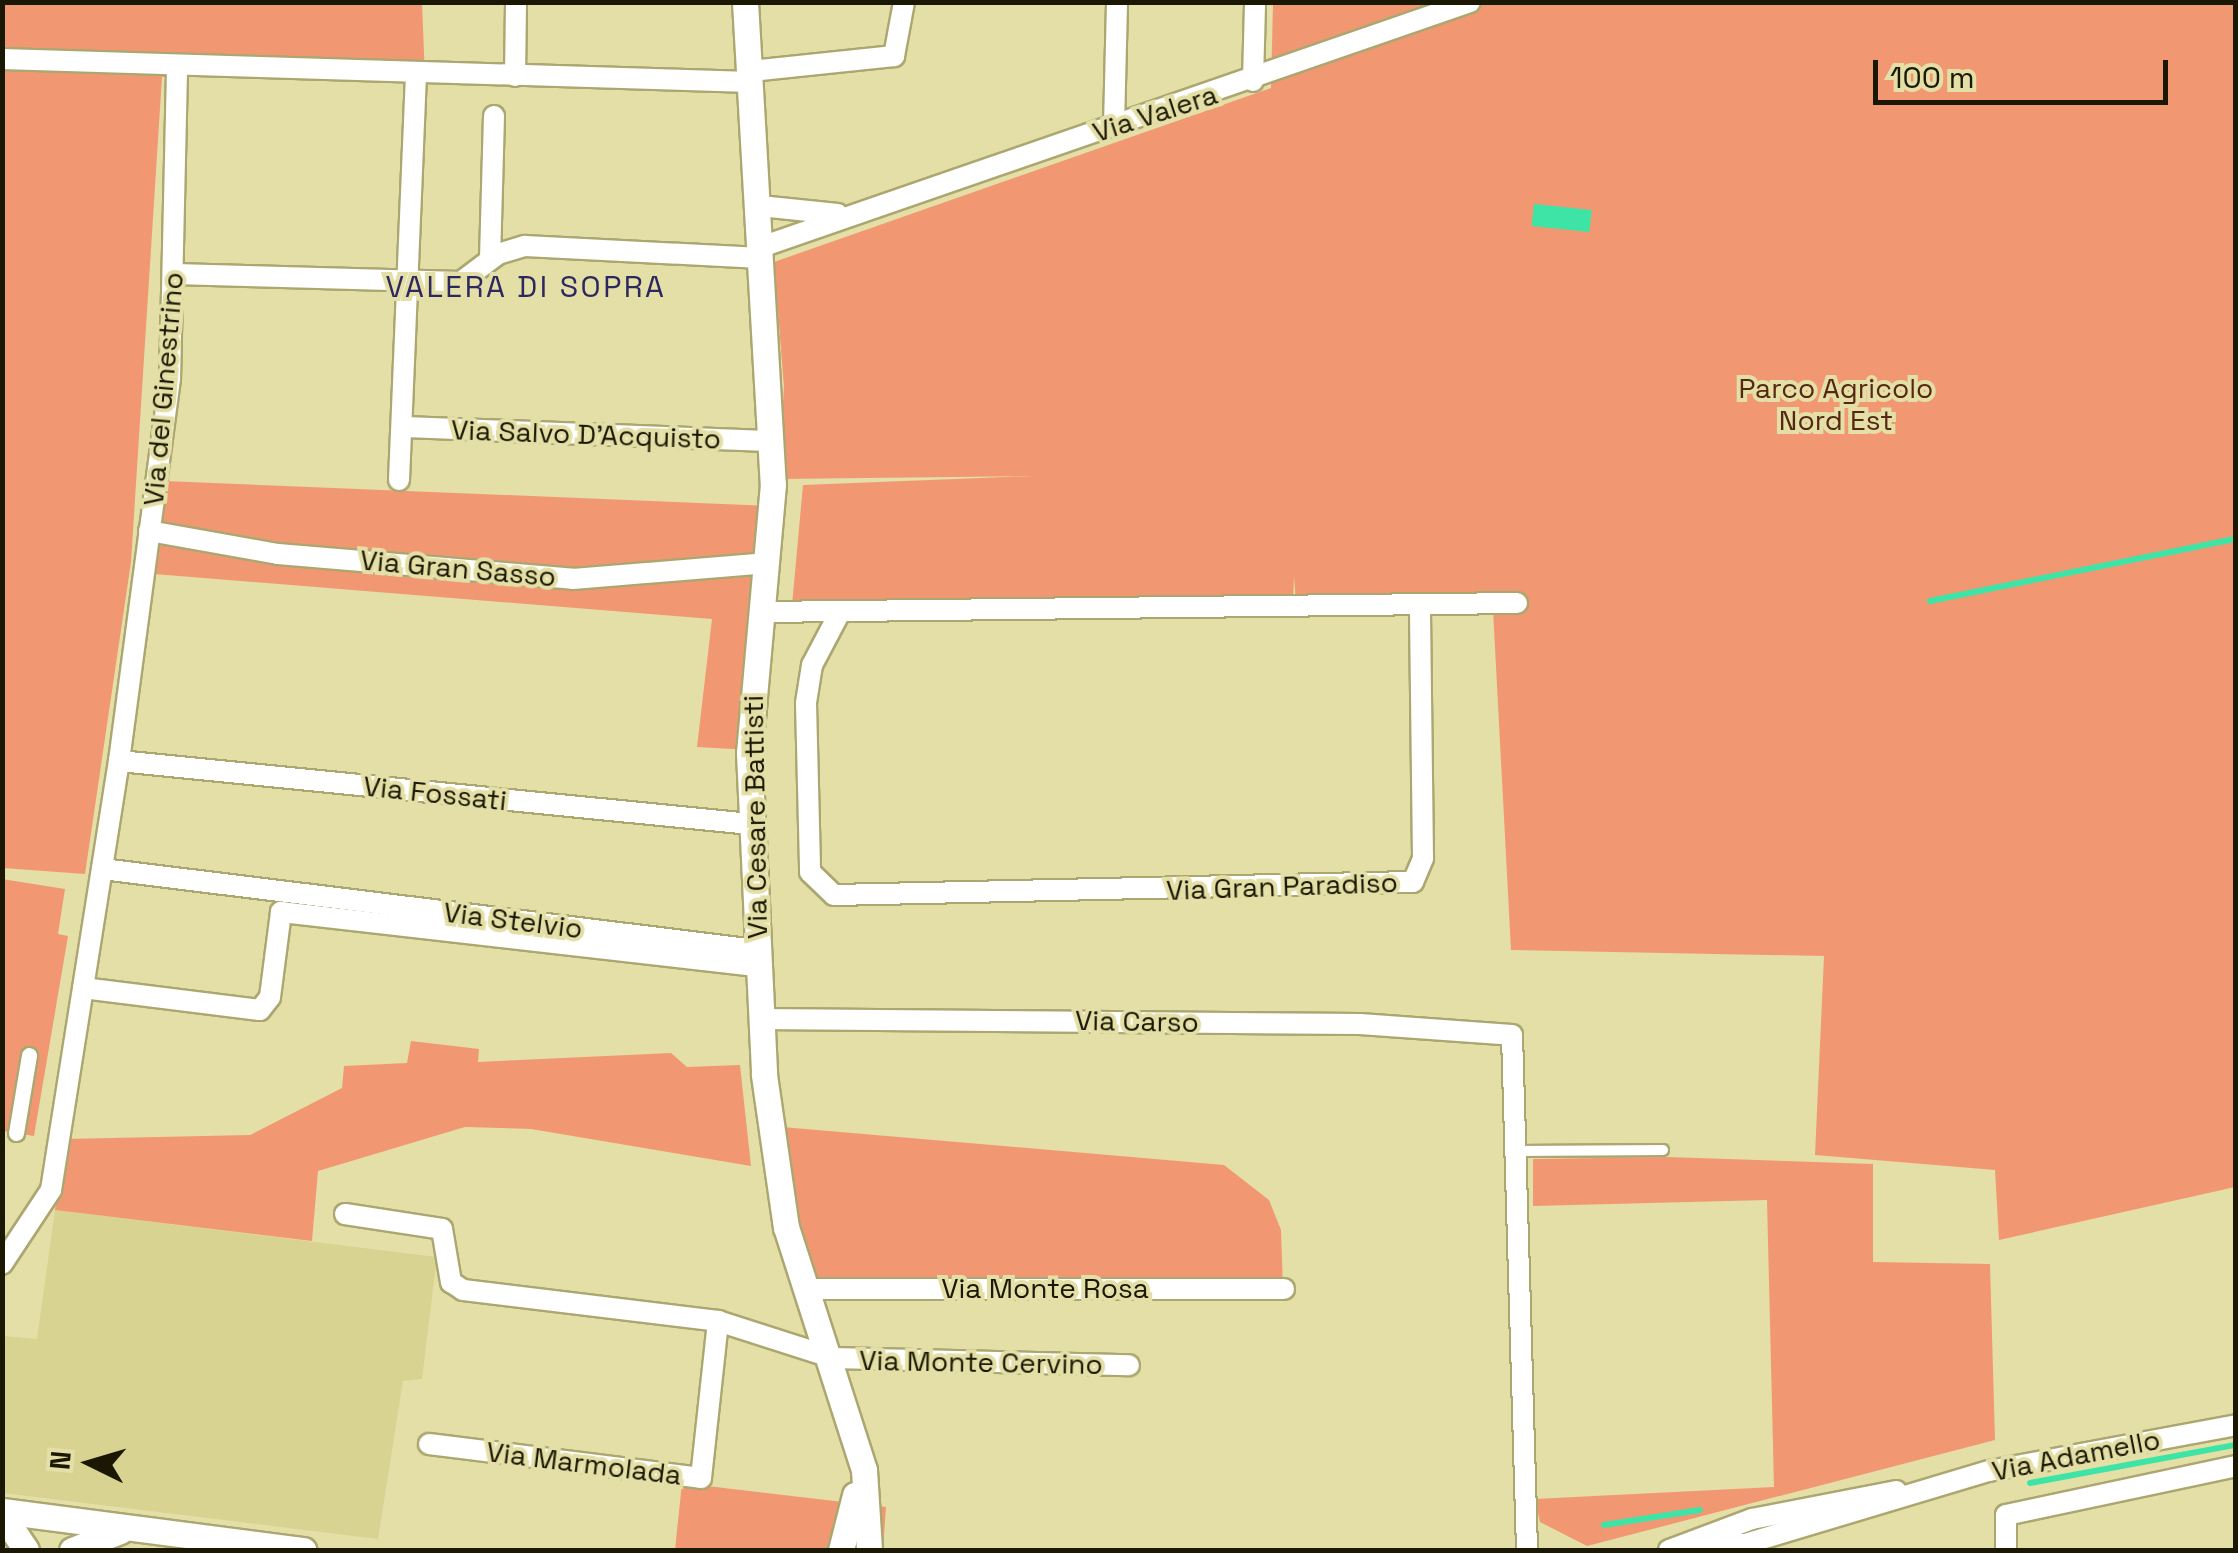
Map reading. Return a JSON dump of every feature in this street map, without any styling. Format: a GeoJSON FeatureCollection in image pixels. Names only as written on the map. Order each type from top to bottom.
{"type":"FeatureCollection","features":[{"type":"Feature","properties":{"kind":"street"},"geometry":{"type":"LineString","coordinates":[[515,76],[516,2]]}},
{"type":"Feature","properties":{"kind":"street","name":"Via Cesare Battisti"},"geometry":{"type":"LineString","coordinates":[[745,2],[771,441],[768,563],[761,612],[750,824],[760,1018],[774,1164],[806,1289],[854,1425],[869,1550]]}},
{"type":"Feature","properties":{"kind":"street"},"geometry":{"type":"LineString","coordinates":[[2,59],[416,74],[751,77],[894,56],[904,2]]}},
{"type":"Feature","properties":{"kind":"street"},"geometry":{"type":"LineString","coordinates":[[1114,126],[1117,2]]}},
{"type":"Feature","properties":{"kind":"street"},"geometry":{"type":"LineString","coordinates":[[1253,80],[1255,2]]}},
{"type":"Feature","properties":{"kind":"street","name":"Via Valera"},"geometry":{"type":"LineString","coordinates":[[761,253],[838,214],[1253,80],[1470,2]]}},
{"type":"Feature","properties":{"kind":"street","name":"Via del Ginestrino"},"geometry":{"type":"LineString","coordinates":[[2,1264],[51,1190],[119,761],[149,531],[176,274],[177,66]]}},
{"type":"Feature","properties":{"kind":"street"},"geometry":{"type":"LineString","coordinates":[[400,480],[416,74]]}},
{"type":"Feature","properties":{"kind":"street"},"geometry":{"type":"LineString","coordinates":[[490,260],[494,116]]}},
{"type":"Feature","properties":{"kind":"street","name":"Via Valera"},"geometry":{"type":"LineString","coordinates":[[760,206],[838,214]]}},
{"type":"Feature","properties":{"kind":"street"},"geometry":{"type":"LineString","coordinates":[[176,274],[466,281],[490,260],[525,246],[761,253]]}},
{"type":"Feature","properties":{"kind":"street","name":"Via Salvo D'Acquisto"},"geometry":{"type":"LineString","coordinates":[[402,426],[771,441]]}},
{"type":"Feature","properties":{"kind":"street","name":"Via Gran Sasso"},"geometry":{"type":"LineString","coordinates":[[149,531],[278,554],[573,579],[768,563]]}},
{"type":"Feature","properties":{"kind":"street"},"geometry":{"type":"LineString","coordinates":[[761,612],[1518,602]]}},
{"type":"Feature","properties":{"kind":"street","name":"Via Gran Paradiso"},"geometry":{"type":"LineString","coordinates":[[840,612],[812,664],[806,703],[810,872],[834,894],[1413,882],[1423,858],[1420,605]]}},
{"type":"Feature","properties":{"kind":"street","name":"Via Fossati"},"geometry":{"type":"LineString","coordinates":[[119,761],[750,824]]}},
{"type":"Feature","properties":{"kind":"street","name":"Via Stelvio"},"geometry":{"type":"LineString","coordinates":[[102,869],[756,958]]}},
{"type":"Feature","properties":{"kind":"street"},"geometry":{"type":"LineString","coordinates":[[83,988],[260,1010],[281,912],[270,890]]}},
{"type":"Feature","properties":{"kind":"street","name":"Via Stelvio"},"geometry":{"type":"LineString","coordinates":[[281,912],[756,958]]}},
{"type":"Feature","properties":{"kind":"street","name":"Via Carso"},"geometry":{"type":"LineString","coordinates":[[760,1018],[1360,1024],[1512,1035],[1521,1151]]}},
{"type":"Feature","properties":{"kind":"street"},"geometry":{"type":"LineString","coordinates":[[16,1133],[29,1055]]}},
{"type":"Feature","properties":{"kind":"street"},"geometry":{"type":"LineString","coordinates":[[1521,1151],[1527,1550]]}},
{"type":"Feature","properties":{"kind":"street"},"geometry":{"type":"LineString","coordinates":[[345,1214],[442,1229],[458,1289],[718,1321],[833,1358]]}},
{"type":"Feature","properties":{"kind":"street","name":"Via Monte Rosa"},"geometry":{"type":"LineString","coordinates":[[806,1289],[1284,1289]]}},
{"type":"Feature","properties":{"kind":"street","name":"Via Marmolada"},"geometry":{"type":"LineString","coordinates":[[429,1444],[701,1478],[718,1321]]}},
{"type":"Feature","properties":{"kind":"street","name":"Via Monte Cervino"},"geometry":{"type":"LineString","coordinates":[[833,1358],[1130,1365]]}},
{"type":"Feature","properties":{"kind":"street","name":"Via Adamello"},"geometry":{"type":"LineString","coordinates":[[1679,1548],[1746,1544],[1918,1489],[2236,1424]]}},
{"type":"Feature","properties":{"kind":"street","name":"Via Cesare Battisti"},"geometry":{"type":"LineString","coordinates":[[841,1550],[854,1515],[854,1425]]}},
{"type":"Feature","properties":{"kind":"street"},"geometry":{"type":"LineString","coordinates":[[2006,1550],[2006,1515],[2236,1466]]}},
{"type":"Feature","properties":{"kind":"street"},"geometry":{"type":"LineString","coordinates":[[2,1512],[304,1550]]}},
{"type":"Feature","properties":{"kind":"street"},"geometry":{"type":"LineString","coordinates":[[2,1512],[26,1550]]}},
{"type":"Feature","properties":{"kind":"street"},"geometry":{"type":"LineString","coordinates":[[72,1550],[124,1529]]}},
{"type":"Feature","properties":{"kind":"lane"},"geometry":{"type":"LineString","coordinates":[[1521,1151],[1664,1150]]}},
{"type":"Feature","properties":{"kind":"shaded area"},"geometry":{"type":"Polygon","coordinates":[[[1534,204],[1592,210],[1589,232],[1532,226],[1534,204]]]}},
{"type":"Feature","properties":{"kind":"shaded area"},"geometry":{"type":"Polygon","coordinates":[[[55,1210],[437,1257],[422,1379],[403,1381],[378,1539],[3,1493],[3,1336],[37,1339],[55,1210]]]}},
{"type":"Feature","properties":{"kind":"green space"},"geometry":{"type":"Polygon","coordinates":[[[2,3],[422,3],[425,78],[162,77],[131,562],[85,874],[3,868],[2,3]]]}},
{"type":"Feature","properties":{"kind":"green space","name":"Parco Agricolo Nord Est"},"geometry":{"type":"Polygon","coordinates":[[[1273,3],[2235,3],[2235,1187],[1999,1240],[1995,1170],[1815,1155],[1824,956],[1511,950],[1493,610],[1296,602],[1294,577],[1293,600],[792,605],[803,485],[1034,476],[778,479],[784,387],[774,262],[1271,88],[1273,3]]]}},
{"type":"Feature","properties":{"kind":"green space"},"geometry":{"type":"Polygon","coordinates":[[[165,481],[773,506],[751,750],[697,747],[712,619],[154,574],[165,481]]]}},
{"type":"Feature","properties":{"kind":"green space"},"geometry":{"type":"Polygon","coordinates":[[[2,879],[65,889],[58,934],[68,936],[34,1136],[3,1131],[2,879]]]}},
{"type":"Feature","properties":{"kind":"green space"},"geometry":{"type":"Polygon","coordinates":[[[411,1041],[479,1049],[478,1062],[671,1053],[687,1067],[740,1065],[751,1166],[531,1129],[465,1127],[318,1171],[312,1241],[55,1210],[65,1139],[250,1135],[342,1088],[344,1066],[407,1063],[411,1041]]]}},
{"type":"Feature","properties":{"kind":"green space"},"geometry":{"type":"Polygon","coordinates":[[[782,1127],[1224,1165],[1269,1200],[1281,1230],[1283,1289],[811,1280],[782,1127]]]}},
{"type":"Feature","properties":{"kind":"green space"},"geometry":{"type":"Polygon","coordinates":[[[1667,1157],[1873,1164],[1873,1262],[1990,1264],[1995,1440],[1587,1546],[1540,1522],[1535,1499],[1774,1487],[1767,1200],[1533,1206],[1533,1159],[1667,1157]]]}},
{"type":"Feature","properties":{"kind":"green space"},"geometry":{"type":"Polygon","coordinates":[[[682,1483],[886,1507],[883,1550],[675,1550],[682,1483]]]}},
{"type":"Feature","properties":{"kind":"waterway"},"geometry":{"type":"LineString","coordinates":[[1930,601],[2236,539]]}},
{"type":"Feature","properties":{"kind":"waterway"},"geometry":{"type":"LineString","coordinates":[[2030,1483],[2236,1445]]}},
{"type":"Feature","properties":{"kind":"waterway"},"geometry":{"type":"LineString","coordinates":[[1604,1525],[1700,1510]]}},
{"type":"Feature","properties":{"kind":"district","name":"VALERA DI SOPRA"},"geometry":{"type":"Point","coordinates":[526,287]}}]}
